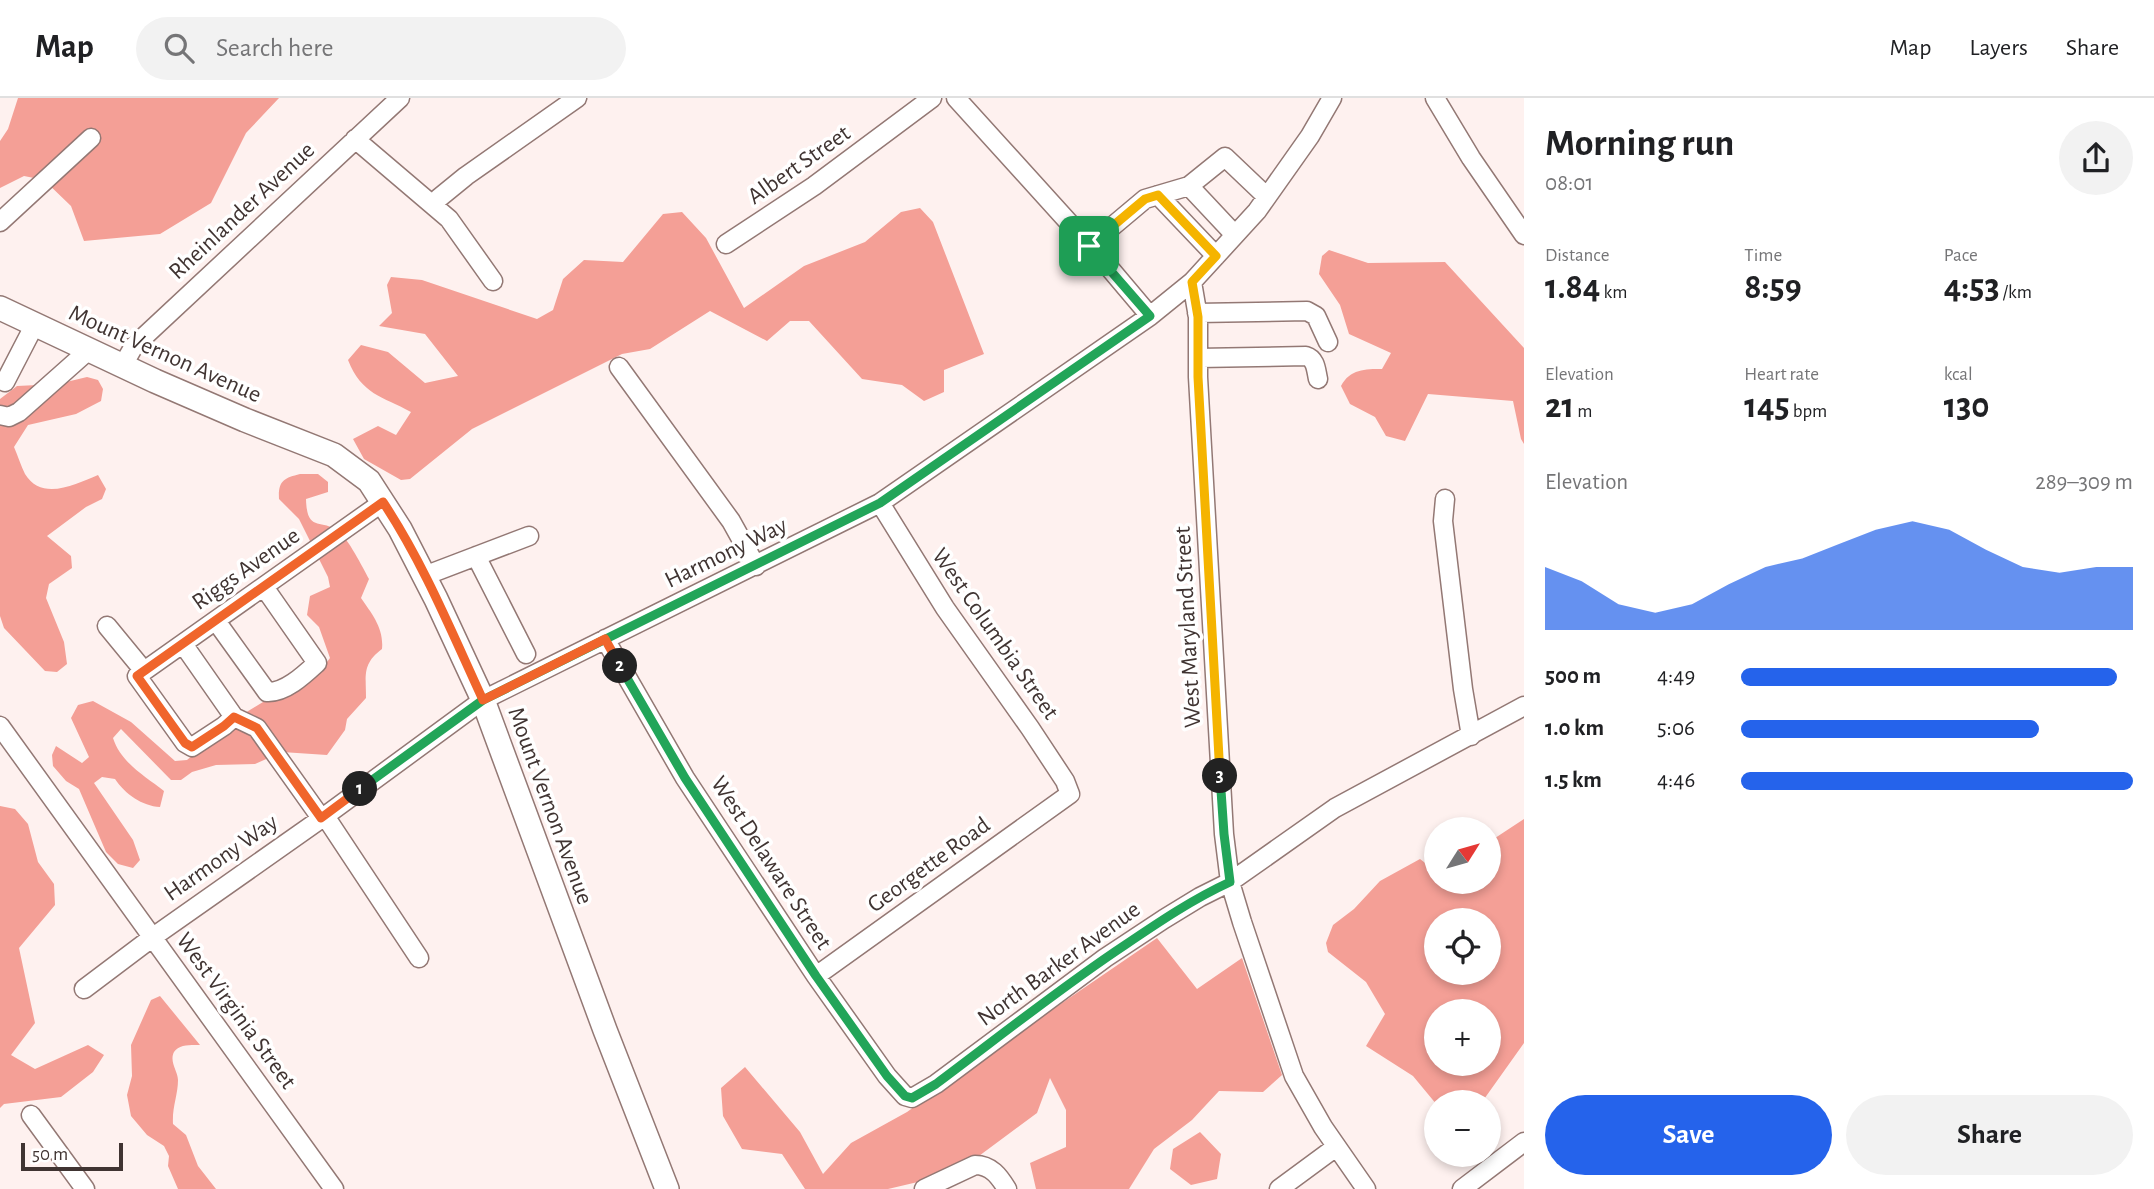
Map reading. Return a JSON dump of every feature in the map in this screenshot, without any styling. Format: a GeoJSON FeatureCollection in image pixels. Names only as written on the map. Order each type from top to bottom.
{"type":"FeatureCollection","features":[{"type":"Feature","properties":{"kind":"main road","name":"Mount Vernon Avenue"},"geometry":{"type":"LineString","coordinates":[[0,307],[32,329],[85,354],[123,365],[245,420],[334,455],[369,481],[400,529],[483,700],[667,1189]]}},
{"type":"Feature","properties":{"kind":"street","name":"Rheinlander Avenue"},"geometry":{"type":"LineString","coordinates":[[123,365],[134,346],[400,98]]}},
{"type":"Feature","properties":{"kind":"street"},"geometry":{"type":"LineString","coordinates":[[433,205],[466,176],[577,98]]}},
{"type":"Feature","properties":{"kind":"street","name":"Albert Street"},"geometry":{"type":"LineString","coordinates":[[726,244],[814,186],[932,98]]}},
{"type":"Feature","properties":{"kind":"street"},"geometry":{"type":"LineString","coordinates":[[956,98],[1150,316]]}},
{"type":"Feature","properties":{"kind":"street","name":"Harmony Way"},"geometry":{"type":"LineString","coordinates":[[84,989],[483,700],[880,503],[1150,316],[1192,282],[1267,197],[1310,136],[1332,98]]}},
{"type":"Feature","properties":{"kind":"street"},"geometry":{"type":"LineString","coordinates":[[1435,98],[1471,158],[1524,235]]}},
{"type":"Feature","properties":{"kind":"street"},"geometry":{"type":"LineString","coordinates":[[0,222],[91,138]]}},
{"type":"Feature","properties":{"kind":"street"},"geometry":{"type":"LineString","coordinates":[[355,139],[449,219],[493,281]]}},
{"type":"Feature","properties":{"kind":"street"},"geometry":{"type":"LineString","coordinates":[[1089,246],[1145,199],[1189,186],[1225,157],[1267,197]]}},
{"type":"Feature","properties":{"kind":"street"},"geometry":{"type":"LineString","coordinates":[[1189,186],[1235,235]]}},
{"type":"Feature","properties":{"kind":"street"},"geometry":{"type":"LineString","coordinates":[[1158,195],[1216,256]]}},
{"type":"Feature","properties":{"kind":"street","name":"West Maryland Street"},"geometry":{"type":"LineString","coordinates":[[1192,282],[1197,313],[1221,784],[1230,882],[1294,1076],[1322,1127],[1366,1189]]}},
{"type":"Feature","properties":{"kind":"street"},"geometry":{"type":"LineString","coordinates":[[1197,313],[1307,311],[1316,316],[1328,342]]}},
{"type":"Feature","properties":{"kind":"street"},"geometry":{"type":"LineString","coordinates":[[0,320],[32,329],[5,382]]}},
{"type":"Feature","properties":{"kind":"street"},"geometry":{"type":"LineString","coordinates":[[0,415],[9,416],[19,412],[85,354]]}},
{"type":"Feature","properties":{"kind":"street"},"geometry":{"type":"LineString","coordinates":[[1198,358],[1306,356],[1313,360],[1318,379]]}},
{"type":"Feature","properties":{"kind":"street"},"geometry":{"type":"LineString","coordinates":[[619,367],[724,511],[757,566]]}},
{"type":"Feature","properties":{"kind":"street"},"geometry":{"type":"LineString","coordinates":[[1445,499],[1443,521],[1471,736]]}},
{"type":"Feature","properties":{"kind":"street","name":"Riggs Avenue"},"geometry":{"type":"LineString","coordinates":[[141,674],[383,502]]}},
{"type":"Feature","properties":{"kind":"street","name":"West Columbia Street"},"geometry":{"type":"LineString","coordinates":[[880,503],[944,608],[1030,728],[1065,781],[1069,793]]}},
{"type":"Feature","properties":{"kind":"street"},"geometry":{"type":"LineString","coordinates":[[424,576],[529,536]]}},
{"type":"Feature","properties":{"kind":"street"},"geometry":{"type":"LineString","coordinates":[[476,556],[526,654]]}},
{"type":"Feature","properties":{"kind":"street"},"geometry":{"type":"LineString","coordinates":[[216,621],[267,692],[274,692],[307,673],[317,663],[264,587]]}},
{"type":"Feature","properties":{"kind":"street"},"geometry":{"type":"LineString","coordinates":[[107,626],[185,743],[192,747],[234,717]]}},
{"type":"Feature","properties":{"kind":"street","name":"West Delaware Street"},"geometry":{"type":"LineString","coordinates":[[605,639],[685,778],[816,976],[900,1093],[914,1097]]}},
{"type":"Feature","properties":{"kind":"street"},"geometry":{"type":"LineString","coordinates":[[183,644],[234,717],[257,728],[323,817],[418,958]]}},
{"type":"Feature","properties":{"kind":"street","name":"North Barker Avenue"},"geometry":{"type":"LineString","coordinates":[[914,1097],[936,1084],[1115,951],[1199,897],[1230,882],[1335,808],[1524,706]]}},
{"type":"Feature","properties":{"kind":"street","name":"West Virginia Street"},"geometry":{"type":"LineString","coordinates":[[0,726],[334,1189]]}},
{"type":"Feature","properties":{"kind":"street","name":"Georgette Road"},"geometry":{"type":"LineString","coordinates":[[816,976],[1054,807],[1069,793]]}},
{"type":"Feature","properties":{"kind":"street"},"geometry":{"type":"LineString","coordinates":[[31,1115],[85,1189]]}},
{"type":"Feature","properties":{"kind":"street"},"geometry":{"type":"LineString","coordinates":[[1462,1189],[1524,1142]]}},
{"type":"Feature","properties":{"kind":"street"},"geometry":{"type":"LineString","coordinates":[[1279,1189],[1336,1147]]}},
{"type":"Feature","properties":{"kind":"street"},"geometry":{"type":"LineString","coordinates":[[924,1189],[981,1165],[993,1171],[1007,1189]]}},
{"type":"Feature","properties":{"kind":"shaded area"},"geometry":{"type":"Polygon","coordinates":[[[18,98],[279,98],[246,133],[211,203],[160,234],[84,241],[71,206],[44,180],[24,176],[0,188],[0,141],[8,129],[18,98]]]}},
{"type":"Feature","properties":{"kind":"shaded area"},"geometry":{"type":"Polygon","coordinates":[[[920,208],[933,222],[984,354],[944,370],[944,392],[924,401],[902,385],[862,379],[809,321],[790,321],[767,341],[710,311],[650,349],[622,354],[472,429],[410,479],[401,480],[364,459],[353,439],[378,426],[396,435],[411,412],[374,393],[360,381],[348,360],[361,345],[388,352],[425,383],[458,376],[425,334],[379,326],[392,313],[387,285],[391,277],[422,280],[537,319],[553,310],[563,279],[584,260],[623,262],[663,214],[682,212],[706,238],[744,308],[804,266],[865,242],[901,212],[920,208]]]}},
{"type":"Feature","properties":{"kind":"shaded area"},"geometry":{"type":"Polygon","coordinates":[[[1329,250],[1368,263],[1445,262],[1524,348],[1524,444],[1513,401],[1428,394],[1405,441],[1386,436],[1375,417],[1350,404],[1341,386],[1345,380],[1358,371],[1382,369],[1391,353],[1349,334],[1340,305],[1319,274],[1322,256],[1329,250]]]}},
{"type":"Feature","properties":{"kind":"shaded area"},"geometry":{"type":"Polygon","coordinates":[[[87,377],[98,380],[103,389],[101,401],[76,414],[28,425],[14,447],[25,474],[40,487],[50,489],[70,486],[98,475],[106,489],[102,499],[86,507],[47,536],[71,556],[72,568],[49,584],[46,598],[64,642],[67,664],[57,672],[45,671],[4,628],[0,616],[0,399],[17,386],[58,384],[87,377]]]}},
{"type":"Feature","properties":{"kind":"shaded area"},"geometry":{"type":"Polygon","coordinates":[[[300,474],[318,474],[328,482],[328,492],[306,499],[309,517],[342,535],[369,579],[361,598],[379,628],[382,649],[368,665],[366,698],[347,719],[345,730],[327,755],[282,752],[255,764],[216,765],[192,772],[181,780],[171,780],[121,729],[113,738],[122,755],[164,791],[160,807],[134,798],[115,779],[102,777],[94,783],[133,840],[140,860],[133,868],[118,864],[106,852],[79,789],[66,781],[53,766],[52,755],[56,746],[82,763],[89,757],[71,718],[78,705],[93,701],[131,722],[175,761],[187,760],[240,716],[268,699],[314,679],[330,658],[319,627],[307,615],[310,596],[330,587],[328,577],[299,519],[279,499],[283,481],[300,474]]]}},
{"type":"Feature","properties":{"kind":"shaded area"},"geometry":{"type":"Polygon","coordinates":[[[0,806],[15,809],[28,824],[38,862],[54,884],[55,905],[19,948],[35,1023],[11,1055],[35,1069],[88,1045],[104,1055],[93,1072],[61,1097],[4,1104],[0,1108],[0,806]]]}},
{"type":"Feature","properties":{"kind":"shaded area"},"geometry":{"type":"Polygon","coordinates":[[[1524,819],[1524,1043],[1501,1075],[1501,999],[1424,999],[1424,1076],[1501,1076],[1491,1090],[1425,1090],[1413,1076],[1366,1046],[1385,1014],[1366,982],[1328,952],[1326,943],[1333,925],[1354,909],[1380,881],[1420,859],[1424,862],[1424,894],[1502,894],[1502,833],[1524,819]]]}},
{"type":"Feature","properties":{"kind":"shaded area"},"geometry":{"type":"Polygon","coordinates":[[[1157,938],[1197,989],[1242,958],[1282,1075],[1263,1092],[1219,1091],[1192,1120],[1154,1149],[1129,1189],[1036,1189],[1030,1163],[1066,1147],[1066,1110],[1050,1078],[1037,1113],[956,1173],[888,1189],[805,1189],[782,1154],[742,1149],[723,1116],[721,1088],[745,1067],[800,1132],[823,1174],[851,1143],[907,1112],[1157,938]]]}},
{"type":"Feature","properties":{"kind":"shaded area"},"geometry":{"type":"Polygon","coordinates":[[[160,996],[200,1045],[182,1046],[174,1052],[178,1080],[173,1124],[186,1135],[198,1166],[216,1189],[178,1189],[168,1166],[169,1156],[164,1146],[147,1135],[131,1116],[127,1095],[132,1076],[131,1045],[151,1000],[160,996]]]}},
{"type":"Feature","properties":{"kind":"shaded area"},"geometry":{"type":"Polygon","coordinates":[[[1200,1132],[1221,1154],[1217,1179],[1191,1185],[1170,1169],[1173,1149],[1200,1132]]]}},
{"type":"Feature","properties":{"kind":"route"},"geometry":{"type":"LineString","coordinates":[[1089,246],[1145,199],[1158,195],[1216,256],[1192,282],[1198,317],[1198,377],[1221,784],[1230,882],[1199,897],[1105,958],[936,1084],[912,1098],[900,1093],[816,976],[685,778],[605,639],[544,669],[483,700],[436,599],[383,502],[137,676],[185,743],[192,747],[234,717],[257,728],[321,818],[483,700],[605,639],[757,566],[880,503],[1150,316],[1089,246]]}}]}
